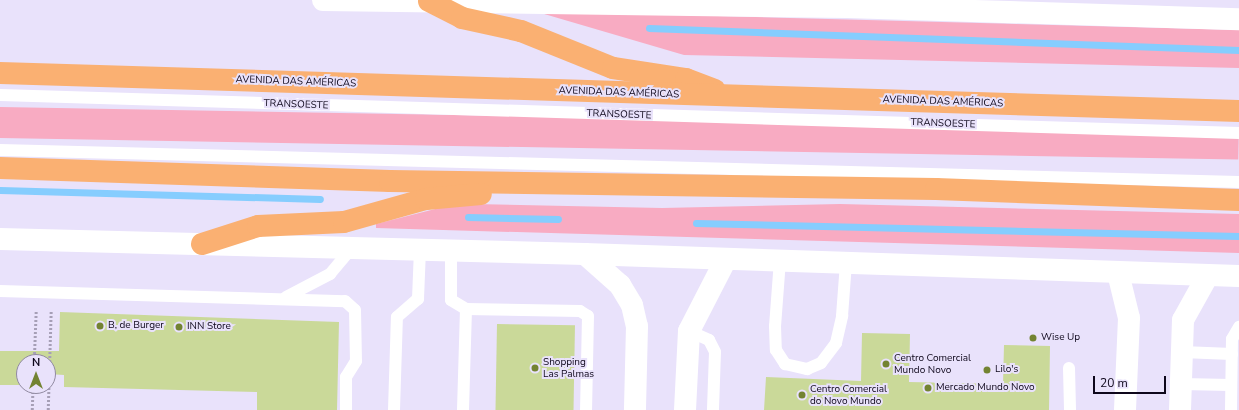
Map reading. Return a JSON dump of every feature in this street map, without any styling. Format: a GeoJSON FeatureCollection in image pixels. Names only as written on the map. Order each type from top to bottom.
{"type":"FeatureCollection","features":[{"type":"Feature","properties":{"kind":"highway"},"geometry":{"type":"LineString","coordinates":[[429,1],[462,18],[521,32],[613,68],[686,79],[727,96]]}},
{"type":"Feature","properties":{"kind":"highway","name":"AVENIDA DAS AMÉRICAS"},"geometry":{"type":"LineString","coordinates":[[0,73],[1239,111]]}},
{"type":"Feature","properties":{"kind":"highway"},"geometry":{"type":"LineString","coordinates":[[0,168],[390,181],[530,181],[936,189],[1239,200]]}},
{"type":"Feature","properties":{"kind":"highway"},"geometry":{"type":"LineString","coordinates":[[202,244],[258,226],[344,222],[426,199],[503,191],[530,181]]}},
{"type":"Feature","properties":{"kind":"main road"},"geometry":{"type":"LineString","coordinates":[[325,0],[942,6],[1239,20]]}},
{"type":"Feature","properties":{"kind":"main road"},"geometry":{"type":"LineString","coordinates":[[0,239],[420,249],[1239,276]]}},
{"type":"Feature","properties":{"kind":"main road"},"geometry":{"type":"LineString","coordinates":[[585,254],[620,285],[632,305],[637,326],[635,410]]}},
{"type":"Feature","properties":{"kind":"main road"},"geometry":{"type":"LineString","coordinates":[[685,410],[689,331],[726,259]]}},
{"type":"Feature","properties":{"kind":"main road"},"geometry":{"type":"LineString","coordinates":[[1118,272],[1129,318],[1125,410]]}},
{"type":"Feature","properties":{"kind":"main road"},"geometry":{"type":"LineString","coordinates":[[1180,410],[1183,320],[1208,275]]}},
{"type":"Feature","properties":{"kind":"lane","name":"TRANSOESTE"},"geometry":{"type":"LineString","coordinates":[[0,95],[1239,132]]}},
{"type":"Feature","properties":{"kind":"lane"},"geometry":{"type":"LineString","coordinates":[[0,150],[1239,182]]}},
{"type":"Feature","properties":{"kind":"lane"},"geometry":{"type":"LineString","coordinates":[[285,298],[330,274],[352,248]]}},
{"type":"Feature","properties":{"kind":"lane"},"geometry":{"type":"LineString","coordinates":[[394,410],[397,317],[418,299],[420,249]]}},
{"type":"Feature","properties":{"kind":"lane"},"geometry":{"type":"LineString","coordinates":[[450,250],[450,300],[466,309],[580,311],[588,316],[586,410]]}},
{"type":"Feature","properties":{"kind":"lane"},"geometry":{"type":"LineString","coordinates":[[780,260],[774,326],[776,350],[785,364],[807,369],[821,363],[836,343],[846,263]]}},
{"type":"Feature","properties":{"kind":"lane"},"geometry":{"type":"LineString","coordinates":[[0,282],[17,292]]}},
{"type":"Feature","properties":{"kind":"lane"},"geometry":{"type":"LineString","coordinates":[[0,291],[285,298],[345,301],[354,310],[356,360],[346,377],[346,410]]}},
{"type":"Feature","properties":{"kind":"lane"},"geometry":{"type":"LineString","coordinates":[[463,410],[466,309]]}},
{"type":"Feature","properties":{"kind":"lane"},"geometry":{"type":"LineString","coordinates":[[1231,410],[1232,339],[1239,327]]}},
{"type":"Feature","properties":{"kind":"lane"},"geometry":{"type":"LineString","coordinates":[[689,331],[709,340],[715,352],[713,410]]}},
{"type":"Feature","properties":{"kind":"lane"},"geometry":{"type":"LineString","coordinates":[[1182,352],[1232,354]]}},
{"type":"Feature","properties":{"kind":"lane"},"geometry":{"type":"LineString","coordinates":[[1070,368],[1070,410]]}},
{"type":"Feature","properties":{"kind":"lane"},"geometry":{"type":"LineString","coordinates":[[1181,384],[1231,386]]}},
{"type":"Feature","properties":{"kind":"path"},"geometry":{"type":"LineString","coordinates":[[34,354],[36,306]]}},
{"type":"Feature","properties":{"kind":"path"},"geometry":{"type":"LineString","coordinates":[[48,410],[51,306]]}},
{"type":"Feature","properties":{"kind":"path"},"geometry":{"type":"LineString","coordinates":[[32,410],[33,394]]}},
{"type":"Feature","properties":{"kind":"shaded area"},"geometry":{"type":"Polygon","coordinates":[[[534,11],[1239,30],[1239,68],[684,55],[534,11]]]}},
{"type":"Feature","properties":{"kind":"shaded area"},"geometry":{"type":"Polygon","coordinates":[[[0,107],[1239,129],[1238,160],[0,138],[0,107]]]}},
{"type":"Feature","properties":{"kind":"shaded area"},"geometry":{"type":"Polygon","coordinates":[[[473,204],[662,208],[840,204],[1239,214],[1239,253],[376,228],[376,224],[447,206],[473,204]]]}},
{"type":"Feature","properties":{"kind":"building"},"geometry":{"type":"Polygon","coordinates":[[[60,312],[339,322],[337,410],[257,410],[257,392],[64,387],[64,375],[56,374],[56,354],[16,354],[16,385],[0,385],[0,351],[59,351],[60,312]]]}},
{"type":"Feature","properties":{"kind":"building","name":"Shopping Las Palmas"},"geometry":{"type":"Polygon","coordinates":[[[497,324],[575,325],[574,410],[495,410],[497,324]]]}},
{"type":"Feature","properties":{"kind":"building","name":"Centro Comercial Mundo Novo"},"geometry":{"type":"Polygon","coordinates":[[[862,333],[910,334],[909,382],[1003,384],[1004,345],[1050,346],[1049,410],[764,410],[766,377],[861,381],[862,333]]]}},
{"type":"Feature","properties":{"kind":"waterway"},"geometry":{"type":"LineString","coordinates":[[649,28],[1239,50]]}},
{"type":"Feature","properties":{"kind":"waterway"},"geometry":{"type":"LineString","coordinates":[[0,190],[320,199]]}},
{"type":"Feature","properties":{"kind":"waterway"},"geometry":{"type":"LineString","coordinates":[[468,217],[558,219]]}},
{"type":"Feature","properties":{"kind":"waterway"},"geometry":{"type":"LineString","coordinates":[[696,223],[1239,236]]}},
{"type":"Feature","properties":{"kind":"place","name":"B, de Burger"},"geometry":{"type":"Point","coordinates":[100,326]}},
{"type":"Feature","properties":{"kind":"place","name":"INN Store"},"geometry":{"type":"Point","coordinates":[179,327]}},
{"type":"Feature","properties":{"kind":"place","name":"Wise Up"},"geometry":{"type":"Point","coordinates":[1033,338]}},
{"type":"Feature","properties":{"kind":"place","name":"Centro Comercial Mundo Novo"},"geometry":{"type":"Point","coordinates":[886,364]}},
{"type":"Feature","properties":{"kind":"place","name":"Shopping Las Palmas"},"geometry":{"type":"Point","coordinates":[535,368]}},
{"type":"Feature","properties":{"kind":"place","name":"Lilo's"},"geometry":{"type":"Point","coordinates":[987,370]}},
{"type":"Feature","properties":{"kind":"place","name":"Mercado Mundo Novo"},"geometry":{"type":"Point","coordinates":[928,388]}},
{"type":"Feature","properties":{"kind":"place","name":"Centro Comercial do Novo Mundo"},"geometry":{"type":"Point","coordinates":[802,395]}}]}
